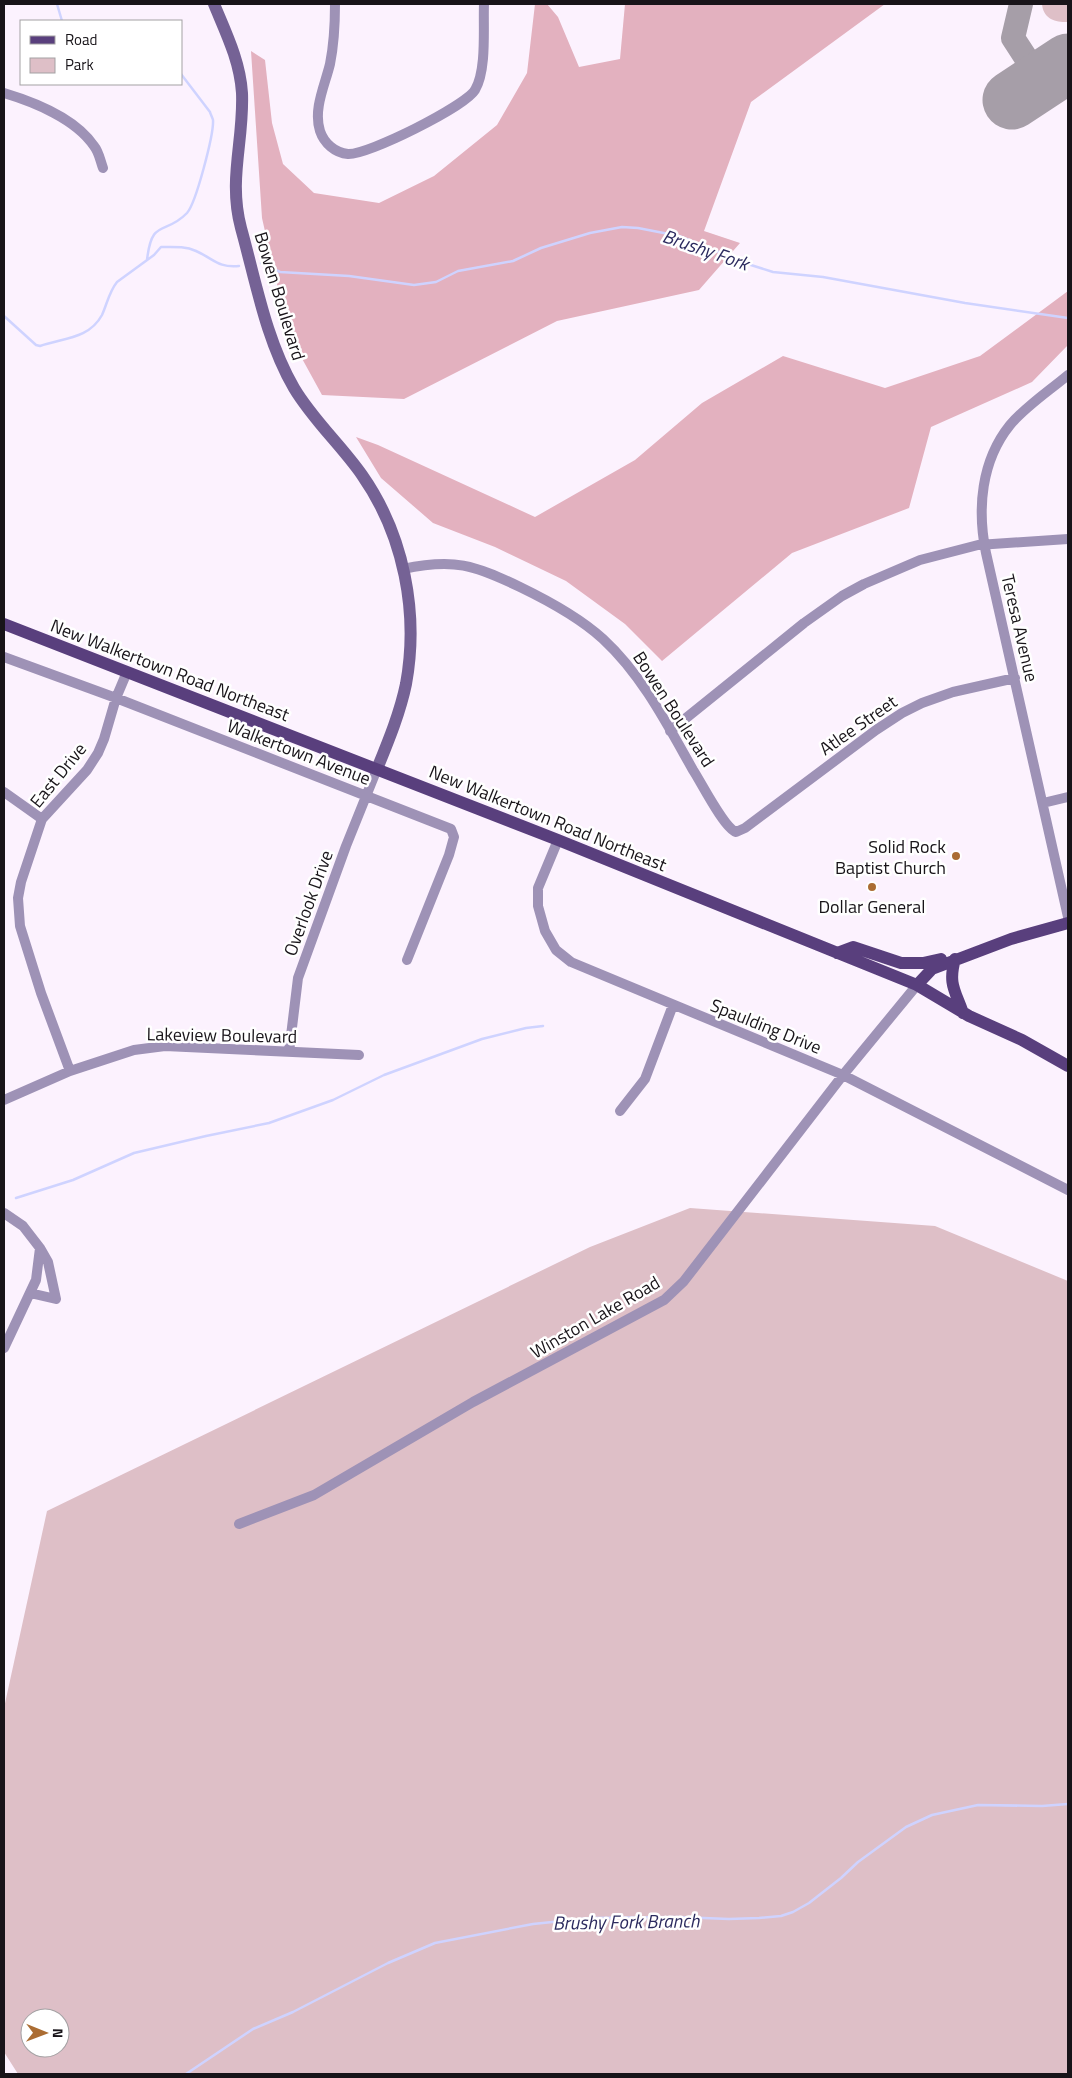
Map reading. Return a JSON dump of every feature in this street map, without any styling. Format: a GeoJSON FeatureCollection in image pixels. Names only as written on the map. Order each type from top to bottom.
{"type":"FeatureCollection","features":[{"type":"Feature","properties":{"kind":"main road","name":"New Walkertown Road Northeast"},"geometry":{"type":"LineString","coordinates":[[4,624],[558,840],[917,985],[963,1013],[1022,1040],[1068,1066]]}},
{"type":"Feature","properties":{"kind":"main road"},"geometry":{"type":"LineString","coordinates":[[917,985],[932,968],[1011,939],[1068,923]]}},
{"type":"Feature","properties":{"kind":"main road"},"geometry":{"type":"LineString","coordinates":[[837,953],[853,947],[901,963],[955,959]]}},
{"type":"Feature","properties":{"kind":"main road"},"geometry":{"type":"LineString","coordinates":[[955,959],[951,981],[963,1013]]}},
{"type":"Feature","properties":{"kind":"street","name":"Bowen Boulevard"},"geometry":{"type":"LineString","coordinates":[[214,4],[231,43],[238,68],[242,102],[235,174],[237,203],[241,228],[273,342],[284,369],[301,399],[350,458],[371,489],[391,529],[403,569],[410,618],[408,664],[403,696],[377,769]]}},
{"type":"Feature","properties":{"kind":"street"},"geometry":{"type":"LineString","coordinates":[[334,4],[333,45],[320,99],[318,123],[323,138],[328,144],[338,152],[345,154],[361,152],[401,134],[437,117],[470,96],[479,82],[481,71],[484,4]]}},
{"type":"Feature","properties":{"kind":"street"},"geometry":{"type":"LineString","coordinates":[[4,94],[39,106],[76,128],[93,144],[103,168]]}},
{"type":"Feature","properties":{"kind":"street","name":"Teresa Avenue"},"geometry":{"type":"LineString","coordinates":[[1068,375],[1021,414],[1010,426],[996,448],[984,483],[981,522],[984,544],[1068,917]]}},
{"type":"Feature","properties":{"kind":"street"},"geometry":{"type":"LineString","coordinates":[[670,731],[796,629],[842,596],[871,580],[920,560],[984,544],[1068,539]]}},
{"type":"Feature","properties":{"kind":"street","name":"Bowen Boulevard"},"geometry":{"type":"LineString","coordinates":[[403,569],[441,563],[473,566],[493,573],[568,613],[603,639],[622,659],[648,693],[717,809],[730,828],[736,832]]}},
{"type":"Feature","properties":{"kind":"street","name":"Walkertown Avenue"},"geometry":{"type":"LineString","coordinates":[[4,657],[116,698],[448,827],[454,832],[449,855],[408,960]]}},
{"type":"Feature","properties":{"kind":"street","name":"East Drive"},"geometry":{"type":"LineString","coordinates":[[70,1071],[28,956],[18,914],[18,898],[22,875],[42,819],[87,770],[98,754],[116,698],[128,672]]}},
{"type":"Feature","properties":{"kind":"street","name":"Atlee Street"},"geometry":{"type":"LineString","coordinates":[[736,832],[745,828],[876,730],[902,713],[922,703],[953,692],[1015,678]]}},
{"type":"Feature","properties":{"kind":"street","name":"Overlook Drive"},"geometry":{"type":"LineString","coordinates":[[289,1052],[298,978],[346,846],[377,769]]}},
{"type":"Feature","properties":{"kind":"street"},"geometry":{"type":"LineString","coordinates":[[4,792],[42,819]]}},
{"type":"Feature","properties":{"kind":"street"},"geometry":{"type":"LineString","coordinates":[[1043,803],[1068,797]]}},
{"type":"Feature","properties":{"kind":"street","name":"Spaulding Drive"},"geometry":{"type":"LineString","coordinates":[[558,840],[538,888],[538,906],[545,930],[556,950],[571,962],[843,1075],[1068,1190]]}},
{"type":"Feature","properties":{"kind":"street","name":"Winston Lake Road"},"geometry":{"type":"LineString","coordinates":[[239,1524],[314,1495],[473,1402],[664,1300],[684,1281],[843,1075],[917,985]]}},
{"type":"Feature","properties":{"kind":"street"},"geometry":{"type":"LineString","coordinates":[[620,1111],[645,1078],[673,1005]]}},
{"type":"Feature","properties":{"kind":"street","name":"Lakeview Boulevard"},"geometry":{"type":"LineString","coordinates":[[4,1100],[70,1071],[134,1050],[165,1046],[359,1055]]}},
{"type":"Feature","properties":{"kind":"street"},"geometry":{"type":"LineString","coordinates":[[4,1213],[23,1226],[48,1262],[56,1299],[30,1293]]}},
{"type":"Feature","properties":{"kind":"street"},"geometry":{"type":"LineString","coordinates":[[4,1348],[36,1280],[40,1248]]}},
{"type":"Feature","properties":{"kind":"green space"},"geometry":{"type":"Polygon","coordinates":[[[1042,4],[1068,4],[1068,22],[1050,19],[1045,13],[1042,4]]]}},
{"type":"Feature","properties":{"kind":"green space"},"geometry":{"type":"Polygon","coordinates":[[[690,1208],[935,1226],[1068,1281],[1068,2074],[18,2074],[4,2052],[4,1708],[47,1511],[590,1247],[690,1208]]]}},
{"type":"Feature","properties":{"kind":"shaded area"},"geometry":{"type":"Polygon","coordinates":[[[535,4],[547,4],[558,17],[579,67],[620,59],[625,4],[885,4],[751,102],[704,231],[740,243],[699,290],[557,321],[404,399],[322,395],[288,333],[262,218],[251,51],[265,60],[272,123],[283,164],[314,193],[379,203],[434,176],[497,125],[527,73],[535,4]]]}},
{"type":"Feature","properties":{"kind":"shaded area"},"geometry":{"type":"Polygon","coordinates":[[[1068,291],[1068,345],[1032,382],[931,427],[909,508],[792,553],[662,661],[625,624],[566,581],[495,547],[433,523],[381,478],[356,437],[378,445],[535,517],[635,460],[702,403],[783,356],[885,388],[980,356],[1068,291]]]}},
{"type":"Feature","properties":{"kind":"waterway"},"geometry":{"type":"LineString","coordinates":[[57,4],[62,20]]}},
{"type":"Feature","properties":{"kind":"waterway"},"geometry":{"type":"LineString","coordinates":[[147,260],[149,247],[156,232],[179,220],[191,207],[211,139],[213,120],[210,112],[182,75]]}},
{"type":"Feature","properties":{"kind":"waterway","name":"Brushy Fork"},"geometry":{"type":"LineString","coordinates":[[261,263],[280,272],[349,276],[414,285],[436,282],[458,271],[513,261],[541,248],[590,233],[622,227],[638,228],[679,236],[735,260],[773,272],[823,277],[965,303],[1068,318]]}},
{"type":"Feature","properties":{"kind":"waterway","name":"Brushy Fork"},"geometry":{"type":"LineString","coordinates":[[4,316],[36,345],[40,346],[75,336],[90,329],[102,315],[117,282],[154,255],[161,247],[188,248],[226,266],[239,266]]}},
{"type":"Feature","properties":{"kind":"waterway"},"geometry":{"type":"LineString","coordinates":[[16,1198],[73,1180],[134,1153],[269,1123],[333,1100],[384,1075],[482,1039],[526,1028],[543,1026]]}},
{"type":"Feature","properties":{"kind":"waterway","name":"Brushy Fork Branch"},"geometry":{"type":"LineString","coordinates":[[186,2074],[253,2029],[293,2012],[388,1963],[435,1943],[533,1924],[591,1918],[678,1917],[729,1919],[781,1916],[809,1903],[858,1862],[906,1827],[932,1815],[978,1805],[1042,1806],[1068,1804]]}},
{"type":"Feature","properties":{"kind":"taxiway"},"geometry":{"type":"LineString","coordinates":[[1021,4],[1013,38],[1041,81]]}},
{"type":"Feature","properties":{"kind":"runway"},"geometry":{"type":"LineString","coordinates":[[1012,100],[1068,63]]}},
{"type":"Feature","properties":{"kind":"place","name":"Solid Rock Baptist Church"},"geometry":{"type":"Point","coordinates":[956,856]}},
{"type":"Feature","properties":{"kind":"place","name":"Dollar General"},"geometry":{"type":"Point","coordinates":[872,887]}}]}
